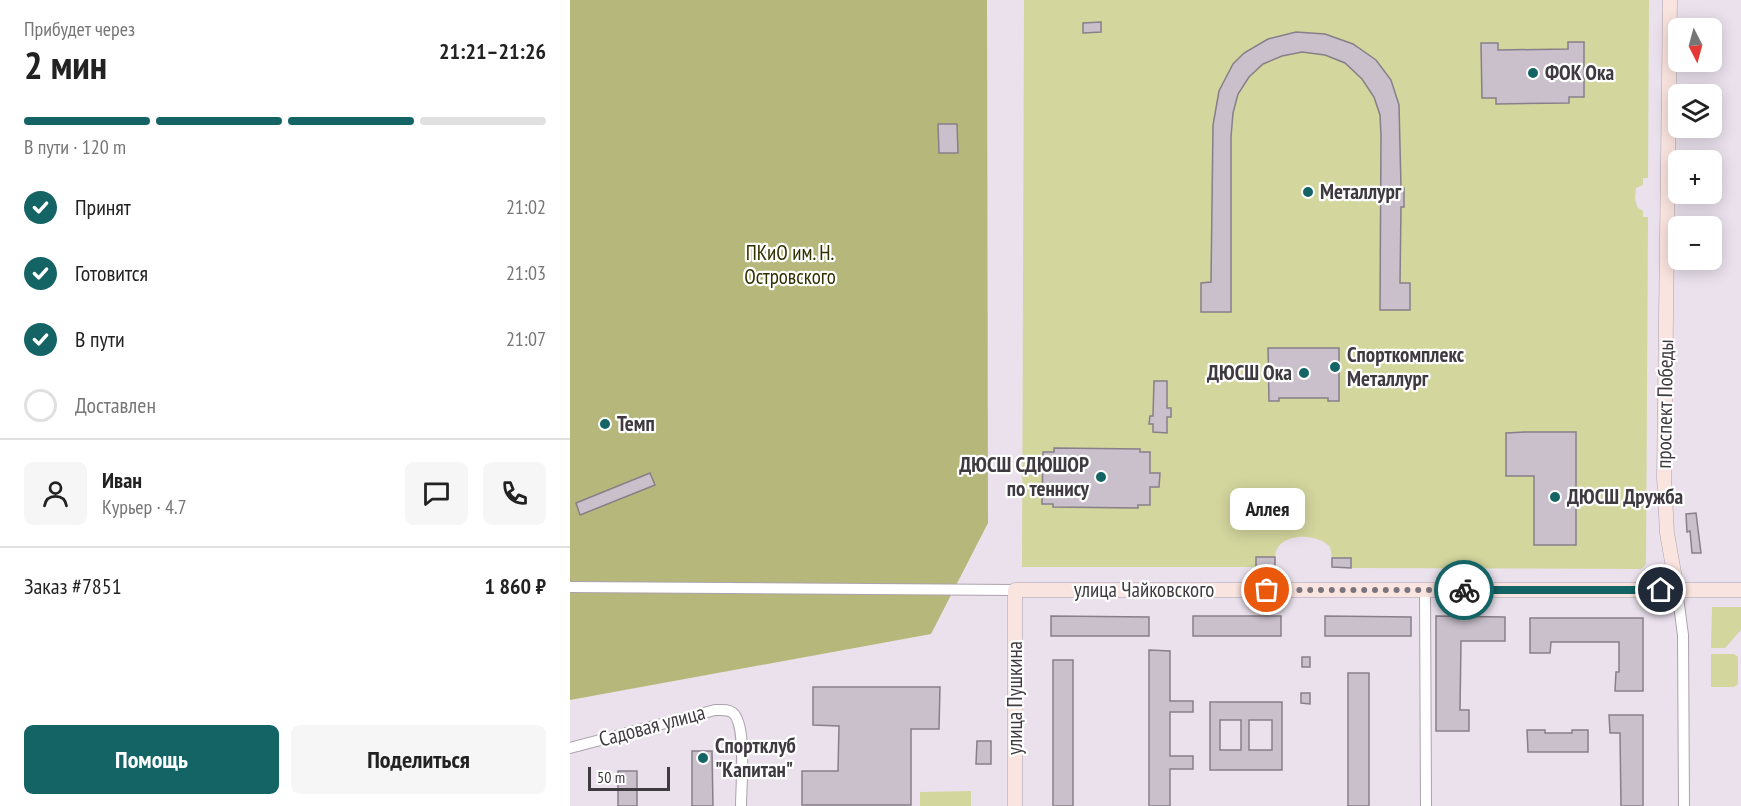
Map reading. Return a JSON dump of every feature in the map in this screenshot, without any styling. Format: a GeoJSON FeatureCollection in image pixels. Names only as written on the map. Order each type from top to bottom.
{"type":"FeatureCollection","features":[{"type":"Feature","properties":{"kind":"main road","name":"проспект Победы"},"geometry":{"type":"LineString","coordinates":[[1670,0],[1665,477],[1667,533],[1677,590]]}},
{"type":"Feature","properties":{"kind":"main road","name":"улица Чайковского"},"geometry":{"type":"LineString","coordinates":[[1015,590],[1741,590]]}},
{"type":"Feature","properties":{"kind":"main road","name":"улица Пушкина"},"geometry":{"type":"LineString","coordinates":[[1015,590],[1015,806]]}},
{"type":"Feature","properties":{"kind":"street"},"geometry":{"type":"LineString","coordinates":[[570,586],[1015,590]]}},
{"type":"Feature","properties":{"kind":"street"},"geometry":{"type":"LineString","coordinates":[[1425,590],[1426,806]]}},
{"type":"Feature","properties":{"kind":"street","name":"проспект Победы"},"geometry":{"type":"LineString","coordinates":[[1677,590],[1683,635],[1684,806]]}},
{"type":"Feature","properties":{"kind":"street","name":"Садовая улица"},"geometry":{"type":"LineString","coordinates":[[570,748],[715,710],[724,710],[734,714],[738,719],[741,734],[741,806]]}},
{"type":"Feature","properties":{"kind":"green space","name":"ПКиО им. Н. Островского"},"geometry":{"type":"Polygon","coordinates":[[[570,0],[987,0],[988,523],[931,634],[570,700],[570,0]]]}},
{"type":"Feature","properties":{"kind":"green space","name":"Спорткомплекс Металлург"},"geometry":{"type":"Polygon","coordinates":[[[1024,0],[1649,0],[1648,178],[1643,178],[1643,185],[1636,188],[1635,198],[1637,207],[1643,211],[1643,217],[1648,217],[1646,564],[1641,569],[1351,568],[1351,558],[1332,558],[1330,547],[1324,542],[1298,537],[1282,543],[1275,557],[1256,557],[1256,567],[1022,567],[1024,0]]]}},
{"type":"Feature","properties":{"kind":"green space"},"geometry":{"type":"Polygon","coordinates":[[[1712,607],[1741,607],[1741,630],[1725,648],[1711,648],[1712,607]]]}},
{"type":"Feature","properties":{"kind":"green space"},"geometry":{"type":"Polygon","coordinates":[[[1711,654],[1734,654],[1738,657],[1738,684],[1734,687],[1711,687],[1711,654]]]}},
{"type":"Feature","properties":{"kind":"green space"},"geometry":{"type":"Polygon","coordinates":[[[971,791],[971,806],[920,806],[920,792],[971,791]]]}},
{"type":"Feature","properties":{"kind":"building"},"geometry":{"type":"Polygon","coordinates":[[[1101,22],[1101,32],[1083,33],[1083,23],[1101,22]]]}},
{"type":"Feature","properties":{"kind":"building"},"geometry":{"type":"Polygon","coordinates":[[[1296,32],[1325,34],[1353,44],[1376,60],[1391,80],[1399,105],[1401,188],[1404,188],[1404,207],[1401,207],[1400,283],[1410,283],[1410,310],[1380,310],[1381,136],[1380,115],[1374,97],[1362,79],[1345,63],[1325,55],[1302,52],[1282,56],[1263,64],[1249,77],[1238,94],[1233,113],[1231,137],[1231,312],[1201,312],[1201,283],[1211,282],[1213,125],[1219,91],[1233,64],[1244,53],[1268,39],[1296,32]]]}},
{"type":"Feature","properties":{"kind":"building","name":"ФОК Ока"},"geometry":{"type":"Polygon","coordinates":[[[1568,42],[1584,42],[1584,97],[1569,97],[1569,103],[1496,104],[1496,98],[1482,98],[1481,43],[1498,43],[1498,50],[1568,49],[1568,42]]]}},
{"type":"Feature","properties":{"kind":"building"},"geometry":{"type":"Polygon","coordinates":[[[938,124],[957,124],[958,153],[939,153],[938,124]]]}},
{"type":"Feature","properties":{"kind":"building","name":"ДЮСШ Ока"},"geometry":{"type":"Polygon","coordinates":[[[1268,348],[1339,348],[1339,401],[1328,401],[1328,398],[1279,398],[1279,401],[1269,401],[1268,348]]]}},
{"type":"Feature","properties":{"kind":"building"},"geometry":{"type":"Polygon","coordinates":[[[1154,381],[1167,381],[1167,408],[1171,408],[1171,417],[1167,417],[1167,433],[1153,432],[1153,424],[1149,424],[1150,416],[1153,416],[1154,381]]]}},
{"type":"Feature","properties":{"kind":"building","name":"ДЮСШ Дружба"},"geometry":{"type":"Polygon","coordinates":[[[1576,432],[1576,545],[1534,545],[1534,476],[1506,476],[1506,433],[1576,432]]]}},
{"type":"Feature","properties":{"kind":"building","name":"ДЮСШ СДЮШОР по теннису"},"geometry":{"type":"Polygon","coordinates":[[[1054,448],[1140,449],[1140,452],[1150,452],[1150,473],[1160,473],[1159,487],[1150,487],[1150,505],[1138,505],[1138,508],[1053,507],[1053,504],[1042,504],[1043,452],[1054,452],[1054,448]]]}},
{"type":"Feature","properties":{"kind":"building"},"geometry":{"type":"Polygon","coordinates":[[[650,473],[655,485],[580,515],[576,503],[650,473]]]}},
{"type":"Feature","properties":{"kind":"building"},"geometry":{"type":"Polygon","coordinates":[[[1696,513],[1701,553],[1692,553],[1690,531],[1687,532],[1686,514],[1696,513]]]}},
{"type":"Feature","properties":{"kind":"building"},"geometry":{"type":"Polygon","coordinates":[[[1256,557],[1275,557],[1275,567],[1256,567],[1256,557]]]}},
{"type":"Feature","properties":{"kind":"building"},"geometry":{"type":"Polygon","coordinates":[[[1332,558],[1351,558],[1351,568],[1332,567],[1332,558]]]}},
{"type":"Feature","properties":{"kind":"building"},"geometry":{"type":"Polygon","coordinates":[[[1051,616],[1149,617],[1149,636],[1051,636],[1051,616]]]}},
{"type":"Feature","properties":{"kind":"building"},"geometry":{"type":"Polygon","coordinates":[[[1193,616],[1281,616],[1281,636],[1193,636],[1193,616]]]}},
{"type":"Feature","properties":{"kind":"building"},"geometry":{"type":"Polygon","coordinates":[[[1325,616],[1411,617],[1411,636],[1325,636],[1325,616]]]}},
{"type":"Feature","properties":{"kind":"building"},"geometry":{"type":"Polygon","coordinates":[[[1436,616],[1505,617],[1505,641],[1461,641],[1460,710],[1469,710],[1469,731],[1436,731],[1436,616]]]}},
{"type":"Feature","properties":{"kind":"building"},"geometry":{"type":"Polygon","coordinates":[[[1530,618],[1643,618],[1643,691],[1615,691],[1616,672],[1619,672],[1619,642],[1551,642],[1550,653],[1530,653],[1530,618]]]}},
{"type":"Feature","properties":{"kind":"building"},"geometry":{"type":"Polygon","coordinates":[[[1149,650],[1170,651],[1170,701],[1193,701],[1193,712],[1170,712],[1170,756],[1193,756],[1193,769],[1170,769],[1170,806],[1149,806],[1149,650]]]}},
{"type":"Feature","properties":{"kind":"building"},"geometry":{"type":"Polygon","coordinates":[[[1302,657],[1310,657],[1310,667],[1302,667],[1302,657]]]}},
{"type":"Feature","properties":{"kind":"building"},"geometry":{"type":"Polygon","coordinates":[[[1053,660],[1073,660],[1073,806],[1053,806],[1053,660]]]}},
{"type":"Feature","properties":{"kind":"building"},"geometry":{"type":"Polygon","coordinates":[[[1348,673],[1369,673],[1369,806],[1348,806],[1348,673]]]}},
{"type":"Feature","properties":{"kind":"building"},"geometry":{"type":"Polygon","coordinates":[[[813,687],[940,687],[939,729],[911,729],[911,805],[802,805],[802,771],[838,771],[839,726],[813,725],[813,687]]]}},
{"type":"Feature","properties":{"kind":"building"},"geometry":{"type":"Polygon","coordinates":[[[1301,693],[1310,693],[1310,704],[1301,703],[1301,693]]]}},
{"type":"Feature","properties":{"kind":"building"},"geometry":{"type":"Polygon","coordinates":[[[1210,702],[1282,702],[1282,770],[1210,770],[1210,702]],[[1220,720],[1220,750],[1241,750],[1241,720],[1220,720]],[[1249,720],[1249,750],[1272,750],[1272,720],[1249,720]]]}},
{"type":"Feature","properties":{"kind":"building"},"geometry":{"type":"Polygon","coordinates":[[[1609,715],[1643,715],[1643,806],[1621,806],[1620,733],[1610,733],[1609,715]]]}},
{"type":"Feature","properties":{"kind":"building"},"geometry":{"type":"Polygon","coordinates":[[[1527,730],[1572,733],[1572,730],[1588,730],[1588,752],[1528,752],[1527,730]]]}},
{"type":"Feature","properties":{"kind":"building"},"geometry":{"type":"Polygon","coordinates":[[[977,741],[991,741],[991,764],[976,764],[977,741]]]}},
{"type":"Feature","properties":{"kind":"building"},"geometry":{"type":"Polygon","coordinates":[[[692,751],[712,751],[713,806],[692,806],[692,751]]]}},
{"type":"Feature","properties":{"kind":"building"},"geometry":{"type":"Polygon","coordinates":[[[618,771],[637,771],[637,806],[618,806],[618,771]]]}},
{"type":"Feature","properties":{"kind":"way so far"},"geometry":{"type":"LineString","coordinates":[[1267,590],[1464,590]]}},
{"type":"Feature","properties":{"kind":"place","name":"ФОК Ока"},"geometry":{"type":"Point","coordinates":[1533,73]}},
{"type":"Feature","properties":{"kind":"place","name":"Металлург"},"geometry":{"type":"Point","coordinates":[1308,192]}},
{"type":"Feature","properties":{"kind":"place","name":"Спорткомплекс Металлург"},"geometry":{"type":"Point","coordinates":[1335,367]}},
{"type":"Feature","properties":{"kind":"place","name":"ДЮСШ Ока"},"geometry":{"type":"Point","coordinates":[1304,373]}},
{"type":"Feature","properties":{"kind":"place","name":"Темп"},"geometry":{"type":"Point","coordinates":[605,424]}},
{"type":"Feature","properties":{"kind":"place","name":"ДЮСШ СДЮШОР по теннису"},"geometry":{"type":"Point","coordinates":[1101,477]}},
{"type":"Feature","properties":{"kind":"place","name":"ДЮСШ Дружба"},"geometry":{"type":"Point","coordinates":[1555,497]}},
{"type":"Feature","properties":{"kind":"place","name":"Аллея"},"geometry":{"type":"Point","coordinates":[1267,590]}},
{"type":"Feature","properties":{"kind":"place","name":"Спортклуб \"Капитан\""},"geometry":{"type":"Point","coordinates":[703,758]}},
{"type":"Feature","properties":{"kind":"route"},"geometry":{"type":"LineString","coordinates":[[1464,590],[1661,590]]}}]}
